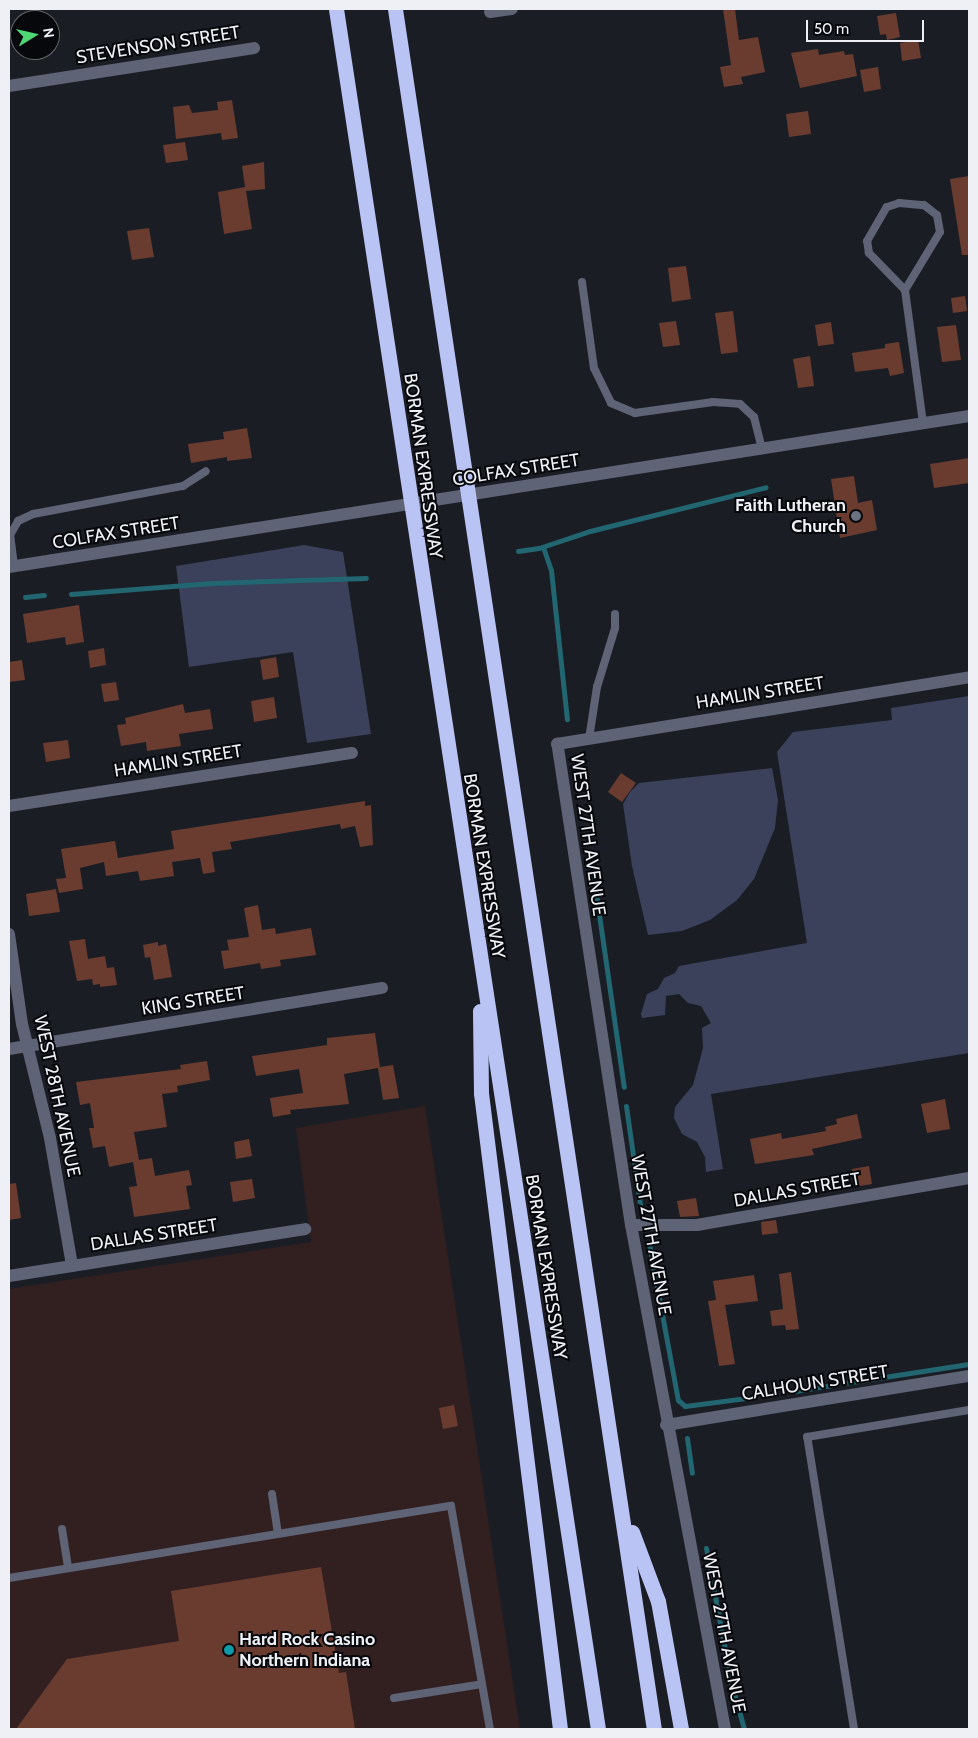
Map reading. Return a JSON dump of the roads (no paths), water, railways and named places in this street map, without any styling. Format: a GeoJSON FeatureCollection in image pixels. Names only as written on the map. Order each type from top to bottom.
{"type":"FeatureCollection","features":[{"type":"Feature","properties":{"kind":"highway","name":"BORMAN EXPRESSWAY"},"geometry":{"type":"LineString","coordinates":[[336,9],[478,952],[598,1729]]}},
{"type":"Feature","properties":{"kind":"highway"},"geometry":{"type":"LineString","coordinates":[[395,9],[654,1729]]}},
{"type":"Feature","properties":{"kind":"highway"},"geometry":{"type":"LineString","coordinates":[[478,952],[482,1093],[560,1729]]}},
{"type":"Feature","properties":{"kind":"highway"},"geometry":{"type":"LineString","coordinates":[[621,1502],[658,1601],[681,1729]]}},
{"type":"Feature","properties":{"kind":"street"},"geometry":{"type":"LineString","coordinates":[[490,12],[512,9]]}},
{"type":"Feature","properties":{"kind":"street","name":"STEVENSON STREET"},"geometry":{"type":"LineString","coordinates":[[9,86],[254,48]]}},
{"type":"Feature","properties":{"kind":"street","name":"COLFAX STREET"},"geometry":{"type":"LineString","coordinates":[[12,567],[969,416]]}},
{"type":"Feature","properties":{"kind":"street","name":"HAMLIN STREET"},"geometry":{"type":"LineString","coordinates":[[557,744],[969,677]]}},
{"type":"Feature","properties":{"kind":"street","name":"WEST 27TH AVENUE"},"geometry":{"type":"LineString","coordinates":[[557,744],[631,1225],[666,1425],[725,1729]]}},
{"type":"Feature","properties":{"kind":"street","name":"HAMLIN STREET"},"geometry":{"type":"LineString","coordinates":[[9,806],[352,753]]}},
{"type":"Feature","properties":{"kind":"street","name":"WEST 28TH AVENUE"},"geometry":{"type":"LineString","coordinates":[[9,934],[27,1046],[50,1138],[72,1266]]}},
{"type":"Feature","properties":{"kind":"street","name":"KING STREET"},"geometry":{"type":"LineString","coordinates":[[9,1049],[382,988]]}},
{"type":"Feature","properties":{"kind":"street","name":"DALLAS STREET"},"geometry":{"type":"LineString","coordinates":[[631,1225],[706,1223],[969,1178]]}},
{"type":"Feature","properties":{"kind":"street","name":"DALLAS STREET"},"geometry":{"type":"LineString","coordinates":[[9,1276],[305,1229]]}},
{"type":"Feature","properties":{"kind":"street","name":"CALHOUN STREET"},"geometry":{"type":"LineString","coordinates":[[666,1425],[969,1376]]}},
{"type":"Feature","properties":{"kind":"lane"},"geometry":{"type":"LineString","coordinates":[[905,290],[940,232],[937,215],[924,205],[905,203],[887,207],[867,241],[869,253],[905,290],[924,422]]}},
{"type":"Feature","properties":{"kind":"lane"},"geometry":{"type":"LineString","coordinates":[[582,282],[594,368],[611,403],[636,413],[713,402],[734,402],[754,417],[762,449]]}},
{"type":"Feature","properties":{"kind":"lane"},"geometry":{"type":"LineString","coordinates":[[12,567],[10,535],[18,521],[33,514],[183,486],[206,471]]}},
{"type":"Feature","properties":{"kind":"lane"},"geometry":{"type":"LineString","coordinates":[[589,739],[597,687],[616,628],[615,614]]}},
{"type":"Feature","properties":{"kind":"lane"},"geometry":{"type":"LineString","coordinates":[[854,1729],[807,1437],[969,1410]]}},
{"type":"Feature","properties":{"kind":"lane"},"geometry":{"type":"LineString","coordinates":[[272,1494],[278,1534]]}},
{"type":"Feature","properties":{"kind":"lane"},"geometry":{"type":"LineString","coordinates":[[9,1578],[451,1506],[490,1729]]}},
{"type":"Feature","properties":{"kind":"lane"},"geometry":{"type":"LineString","coordinates":[[62,1529],[68,1568]]}},
{"type":"Feature","properties":{"kind":"lane"},"geometry":{"type":"LineString","coordinates":[[394,1698],[482,1684]]}},
{"type":"Feature","properties":{"kind":"waterway"},"geometry":{"type":"LineString","coordinates":[[518,551],[539,548],[590,531],[766,487]]}},
{"type":"Feature","properties":{"kind":"waterway"},"geometry":{"type":"LineString","coordinates":[[543,547],[551,570],[567,719]]}},
{"type":"Feature","properties":{"kind":"waterway"},"geometry":{"type":"LineString","coordinates":[[71,594],[212,583],[366,578]]}},
{"type":"Feature","properties":{"kind":"waterway"},"geometry":{"type":"LineString","coordinates":[[25,597],[44,595]]}},
{"type":"Feature","properties":{"kind":"waterway"},"geometry":{"type":"LineString","coordinates":[[593,873],[624,1087]]}},
{"type":"Feature","properties":{"kind":"waterway"},"geometry":{"type":"LineString","coordinates":[[626,1106],[640,1204]]}},
{"type":"Feature","properties":{"kind":"waterway"},"geometry":{"type":"LineString","coordinates":[[649,1244],[678,1400],[685,1406],[747,1398]]}},
{"type":"Feature","properties":{"kind":"waterway"},"geometry":{"type":"LineString","coordinates":[[845,1383],[969,1364]]}},
{"type":"Feature","properties":{"kind":"waterway"},"geometry":{"type":"LineString","coordinates":[[795,1391],[831,1385]]}},
{"type":"Feature","properties":{"kind":"waterway"},"geometry":{"type":"LineString","coordinates":[[687,1438],[692,1473]]}},
{"type":"Feature","properties":{"kind":"waterway"},"geometry":{"type":"LineString","coordinates":[[706,1548],[731,1682],[744,1729]]}},
{"type":"Feature","properties":{"kind":"place","name":"Faith Lutheran Church"},"geometry":{"type":"Point","coordinates":[856,516]}},
{"type":"Feature","properties":{"kind":"place","name":"Hard Rock Casino Northern Indiana"},"geometry":{"type":"Point","coordinates":[229,1650]}}]}
